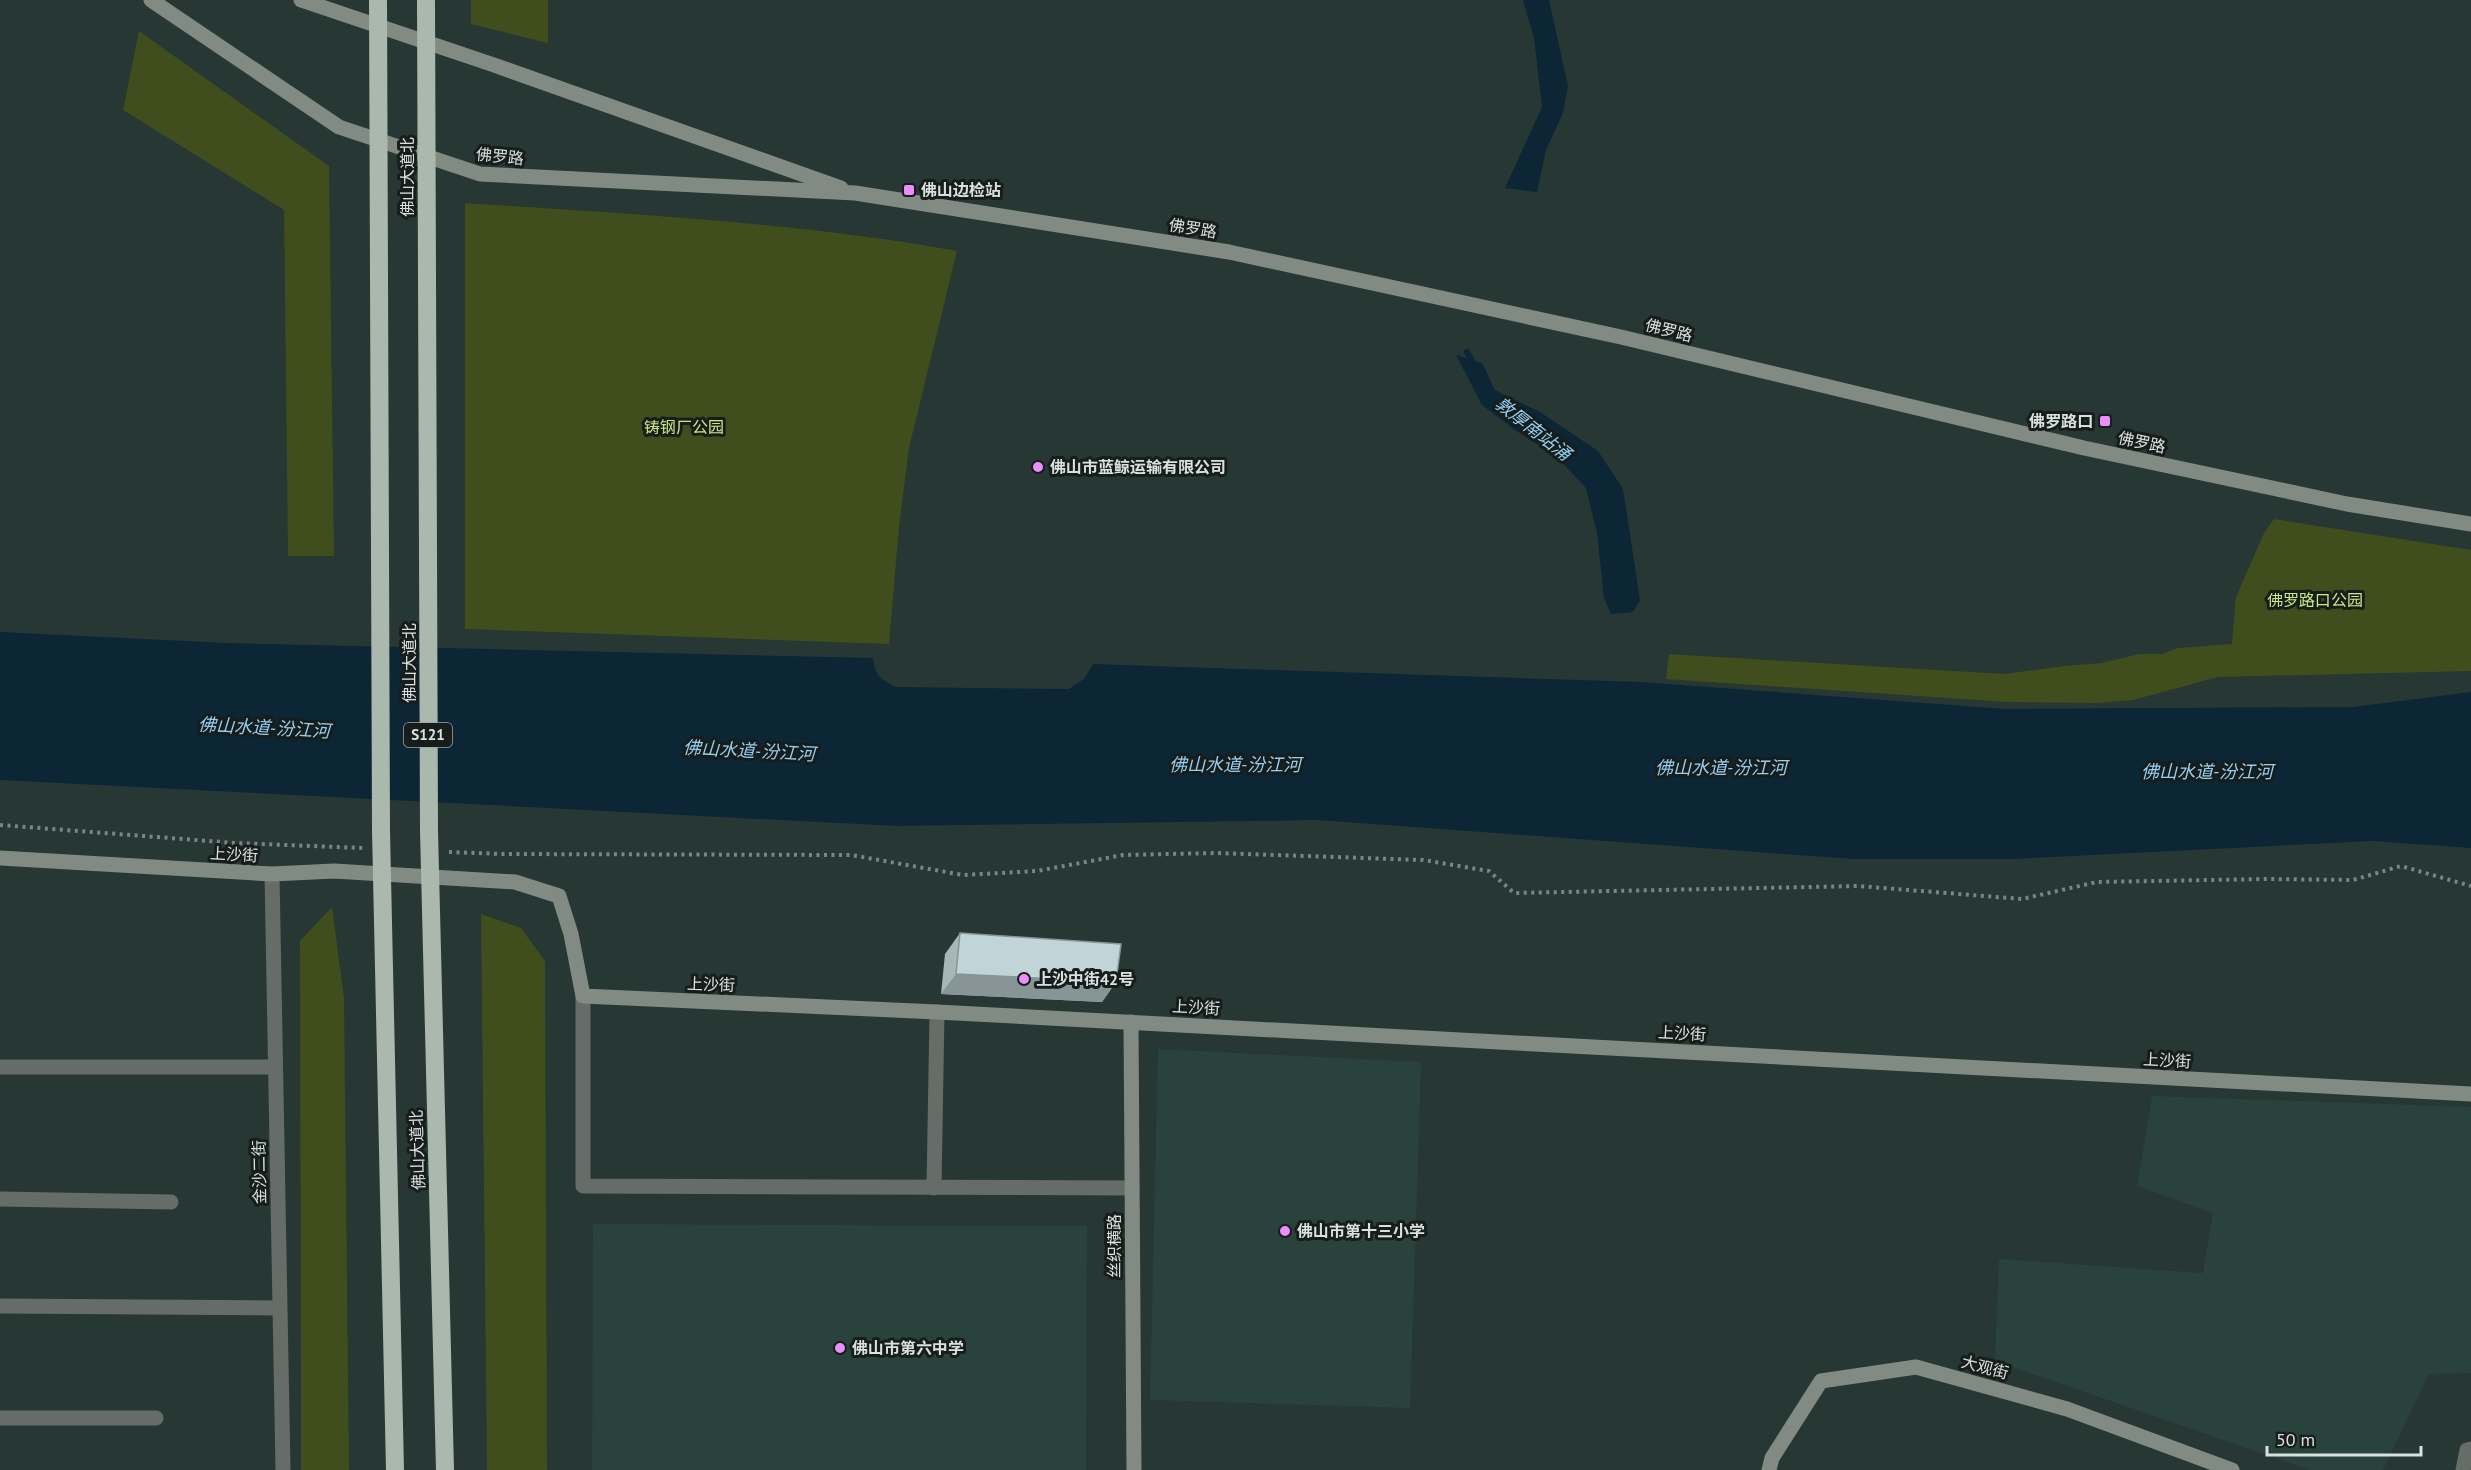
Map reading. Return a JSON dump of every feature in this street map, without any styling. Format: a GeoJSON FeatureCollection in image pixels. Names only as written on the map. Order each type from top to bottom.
{"type":"FeatureCollection","features":[{"type":"Feature","properties":{"kind":"highway","name":"佛山大道北"},"geometry":{"type":"LineString","coordinates":[[378,0],[381,831],[395,1470]]}},
{"type":"Feature","properties":{"kind":"highway","name":"佛山大道北"},"geometry":{"type":"LineString","coordinates":[[426,0],[428,819],[445,1470]]}},
{"type":"Feature","properties":{"kind":"street","name":"佛罗路"},"geometry":{"type":"LineString","coordinates":[[152,0],[339,127],[480,174],[855,193],[1229,252],[1621,337],[2084,448],[2347,504],[2471,524]]}},
{"type":"Feature","properties":{"kind":"street","name":"佛罗路"},"geometry":{"type":"LineString","coordinates":[[301,0],[494,65],[855,193]]}},
{"type":"Feature","properties":{"kind":"street","name":"上沙街"},"geometry":{"type":"LineString","coordinates":[[0,858],[272,874],[334,871],[515,882],[559,896],[571,934],[583,996],[1131,1022],[2471,1094]]}},
{"type":"Feature","properties":{"kind":"street","name":"金沙二街"},"geometry":{"type":"LineString","coordinates":[[272,874],[283,1470]]}},
{"type":"Feature","properties":{"kind":"street"},"geometry":{"type":"LineString","coordinates":[[583,996],[583,1186],[1132,1188]]}},
{"type":"Feature","properties":{"kind":"street"},"geometry":{"type":"LineString","coordinates":[[934,1188],[937,1012]]}},
{"type":"Feature","properties":{"kind":"street","name":"丝织横路"},"geometry":{"type":"LineString","coordinates":[[1131,1022],[1134,1470]]}},
{"type":"Feature","properties":{"kind":"street"},"geometry":{"type":"LineString","coordinates":[[0,1067],[275,1067]]}},
{"type":"Feature","properties":{"kind":"street"},"geometry":{"type":"LineString","coordinates":[[0,1199],[171,1202]]}},
{"type":"Feature","properties":{"kind":"street"},"geometry":{"type":"LineString","coordinates":[[0,1306],[279,1308]]}},
{"type":"Feature","properties":{"kind":"street","name":"大观街"},"geometry":{"type":"LineString","coordinates":[[1769,1470],[1772,1458],[1821,1381],[1916,1367],[2067,1409],[2232,1470]]}},
{"type":"Feature","properties":{"kind":"street"},"geometry":{"type":"LineString","coordinates":[[0,1418],[156,1418]]}},
{"type":"Feature","properties":{"kind":"street"},"geometry":{"type":"LineString","coordinates":[[2463,1470],[2467,1450],[2471,1449]]}},
{"type":"Feature","properties":{"kind":"path"},"geometry":{"type":"LineString","coordinates":[[0,825],[235,843],[364,848]]}},
{"type":"Feature","properties":{"kind":"path"},"geometry":{"type":"LineString","coordinates":[[446,852],[851,855],[963,875],[1037,871],[1123,855],[1217,853],[1297,856],[1423,861],[1489,871],[1514,893],[1858,886],[2022,899],[2097,882],[2353,880],[2401,866],[2471,886]]}},
{"type":"Feature","properties":{"kind":"shaded area","name":"佛山市第十三小学"},"geometry":{"type":"Polygon","coordinates":[[[1158,1049],[1421,1062],[1410,1408],[1150,1400],[1158,1049]]]}},
{"type":"Feature","properties":{"kind":"shaded area"},"geometry":{"type":"Polygon","coordinates":[[[2152,1096],[2471,1107],[2471,1373],[2429,1374],[2383,1470],[2310,1470],[1995,1361],[1999,1259],[2203,1273],[2213,1213],[2137,1186],[2152,1096]]]}},
{"type":"Feature","properties":{"kind":"shaded area","name":"佛山市第六中学"},"geometry":{"type":"Polygon","coordinates":[[[593,1224],[1087,1226],[1086,1470],[592,1470],[593,1224]]]}},
{"type":"Feature","properties":{"kind":"green space"},"geometry":{"type":"Polygon","coordinates":[[[471,0],[548,0],[548,43],[471,24],[471,0]]]}},
{"type":"Feature","properties":{"kind":"green space"},"geometry":{"type":"Polygon","coordinates":[[[139,31],[329,166],[334,556],[288,556],[284,210],[123,110],[139,31]]]}},
{"type":"Feature","properties":{"kind":"green space","name":"铸钢厂公园"},"geometry":{"type":"Polygon","coordinates":[[[465,203],[650,215],[773,226],[957,251],[909,448],[899,527],[889,644],[465,629],[465,203]]]}},
{"type":"Feature","properties":{"kind":"green space","name":"佛罗路口公园"},"geometry":{"type":"Polygon","coordinates":[[[2274,519],[2471,550],[2471,671],[2218,677],[2133,700],[2097,703],[2007,702],[1666,679],[1669,654],[2004,674],[2102,663],[2139,654],[2162,654],[2178,648],[2232,644],[2236,597],[2264,533],[2274,519]]]}},
{"type":"Feature","properties":{"kind":"green space"},"geometry":{"type":"Polygon","coordinates":[[[332,907],[344,998],[349,1470],[301,1470],[300,941],[332,907]]]}},
{"type":"Feature","properties":{"kind":"green space"},"geometry":{"type":"Polygon","coordinates":[[[481,914],[521,928],[545,961],[547,1470],[487,1470],[481,914]]]}},
{"type":"Feature","properties":{"kind":"water"},"geometry":{"type":"Polygon","coordinates":[[[1523,0],[1549,0],[1568,86],[1563,113],[1546,150],[1537,192],[1505,188],[1542,107],[1534,38],[1523,0]]]}},
{"type":"Feature","properties":{"kind":"water"},"geometry":{"type":"Polygon","coordinates":[[[1456,355],[1482,363],[1495,390],[1540,412],[1598,451],[1623,489],[1640,600],[1633,612],[1611,614],[1604,598],[1597,533],[1586,488],[1556,456],[1515,430],[1482,405],[1456,355]]]}},
{"type":"Feature","properties":{"kind":"water","name":"佛山水道-汾江河"},"geometry":{"type":"Polygon","coordinates":[[[0,632],[227,643],[873,658],[875,669],[880,677],[896,687],[1069,689],[1084,679],[1093,664],[1640,682],[2006,709],[2353,707],[2471,692],[2471,848],[2372,841],[2014,859],[1853,859],[1318,820],[898,826],[0,780],[0,632]]]}},
{"type":"Feature","properties":{"kind":"building"},"geometry":{"type":"Polygon","coordinates":[[[960,933],[1121,944],[1116,982],[956,974],[960,933]]]}},
{"type":"Feature","properties":{"kind":"waterway","name":"敦厚南站涌"},"geometry":{"type":"LineString","coordinates":[[1467,352],[1474,365]]}},
{"type":"Feature","properties":{"kind":"place","name":"佛山边检站"},"geometry":{"type":"Point","coordinates":[909,190]}},
{"type":"Feature","properties":{"kind":"place","name":"佛罗路口"},"geometry":{"type":"Point","coordinates":[2105,421]}},
{"type":"Feature","properties":{"kind":"place","name":"佛山市蓝鲸运输有限公司"},"geometry":{"type":"Point","coordinates":[1038,467]}},
{"type":"Feature","properties":{"kind":"place","name":"上沙中街42号"},"geometry":{"type":"Point","coordinates":[1024,979]}},
{"type":"Feature","properties":{"kind":"place","name":"佛山市第十三小学"},"geometry":{"type":"Point","coordinates":[1285,1231]}},
{"type":"Feature","properties":{"kind":"place","name":"佛山市第六中学"},"geometry":{"type":"Point","coordinates":[840,1348]}}]}
